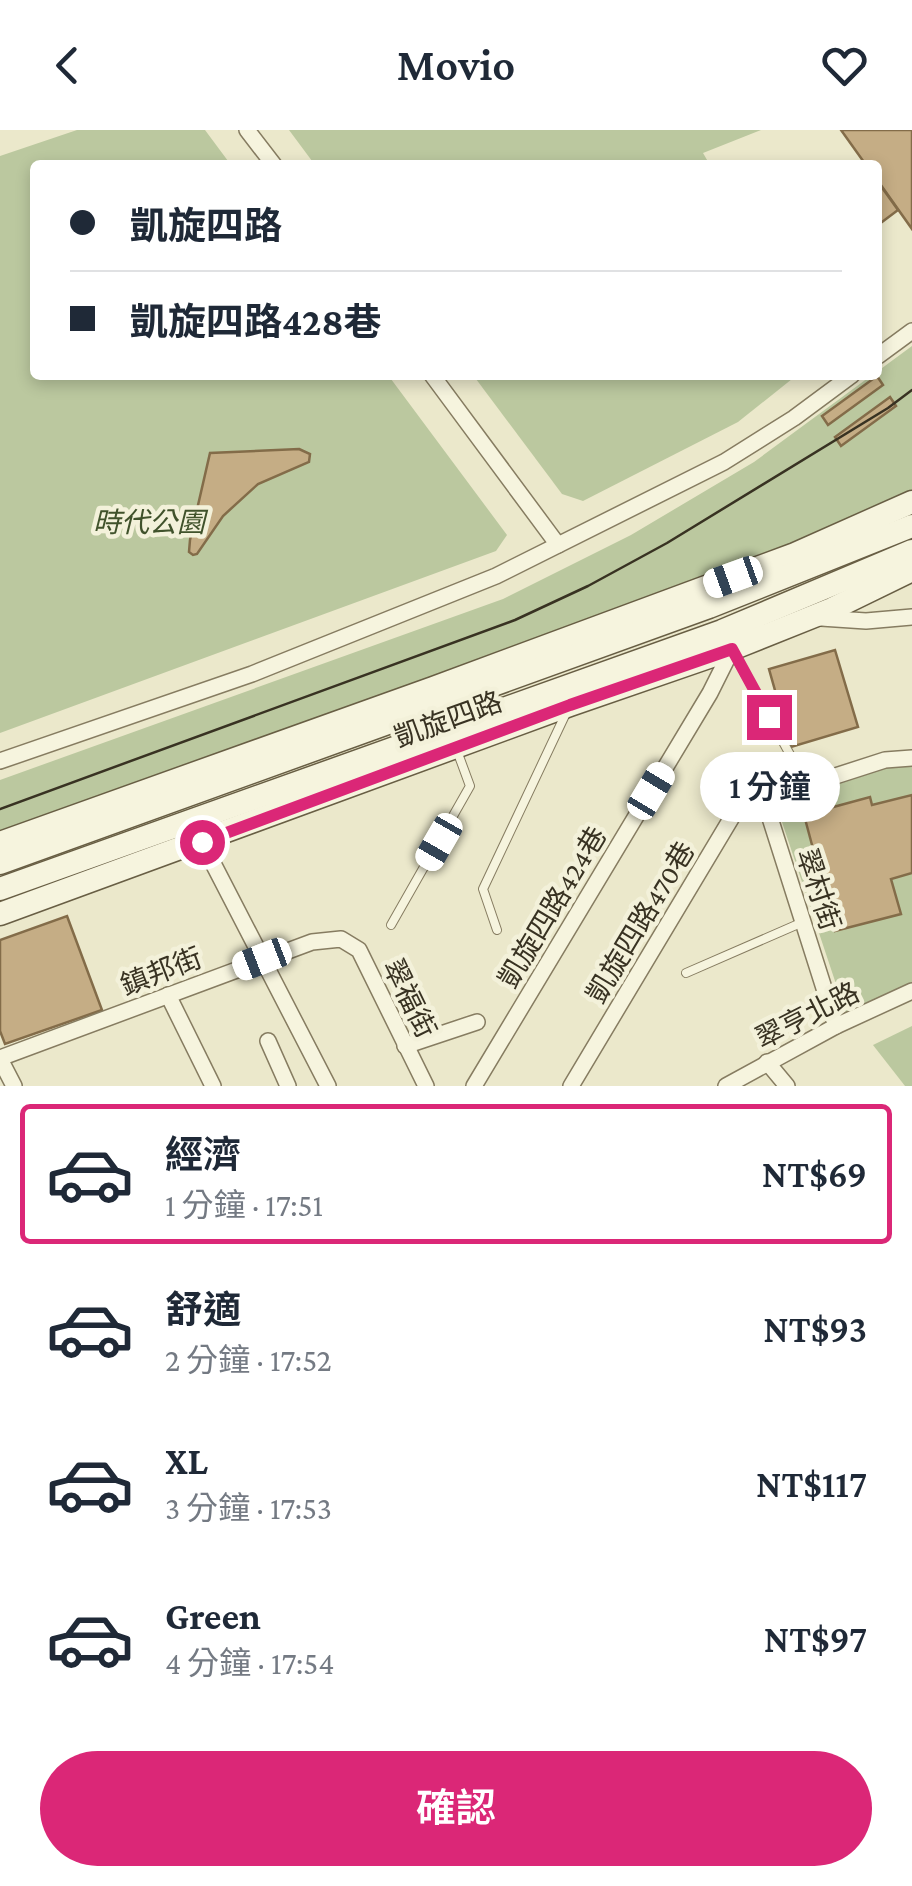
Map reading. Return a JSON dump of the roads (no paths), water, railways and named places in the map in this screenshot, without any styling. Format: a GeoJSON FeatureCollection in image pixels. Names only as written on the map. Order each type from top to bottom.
{"type":"FeatureCollection","features":[{"type":"Feature","properties":{"kind":"street"},"geometry":{"type":"LineString","coordinates":[[248,130],[270,160]]}},
{"type":"Feature","properties":{"kind":"street"},"geometry":{"type":"LineString","coordinates":[[882,353],[912,331]]}},
{"type":"Feature","properties":{"kind":"street"},"geometry":{"type":"LineString","coordinates":[[436,380],[558,545]]}},
{"type":"Feature","properties":{"kind":"street"},"geometry":{"type":"LineString","coordinates":[[0,761],[252,674],[496,576],[724,462],[845,380]]}},
{"type":"Feature","properties":{"kind":"street","name":"凱旋四路"},"geometry":{"type":"LineString","coordinates":[[0,863],[706,598],[912,502]]}},
{"type":"Feature","properties":{"kind":"street","name":"凱旋四路"},"geometry":{"type":"LineString","coordinates":[[0,843],[433,688],[912,526]]}},
{"type":"Feature","properties":{"kind":"street","name":"凱旋四路"},"geometry":{"type":"LineString","coordinates":[[726,640],[912,551]]}},
{"type":"Feature","properties":{"kind":"street","name":"凱旋四路"},"geometry":{"type":"LineString","coordinates":[[0,889],[726,640],[812,617],[912,570]]}},
{"type":"Feature","properties":{"kind":"street"},"geometry":{"type":"LineString","coordinates":[[812,617],[866,621],[912,617]]}},
{"type":"Feature","properties":{"kind":"street","name":"凱旋四路424巷"},"geometry":{"type":"LineString","coordinates":[[474,1086],[710,692],[726,640]]}},
{"type":"Feature","properties":{"kind":"street","name":"凱旋四路"},"geometry":{"type":"LineString","coordinates":[[0,914],[456,748],[572,695]]}},
{"type":"Feature","properties":{"kind":"street"},"geometry":{"type":"LineString","coordinates":[[764,799],[886,760],[912,758]]}},
{"type":"Feature","properties":{"kind":"street","name":"翠村街"},"geometry":{"type":"LineString","coordinates":[[764,799],[836,1026]]}},
{"type":"Feature","properties":{"kind":"street","name":"凱旋四路470巷"},"geometry":{"type":"LineString","coordinates":[[571,1086],[738,807],[764,799]]}},
{"type":"Feature","properties":{"kind":"street"},"geometry":{"type":"LineString","coordinates":[[202,842],[328,1086]]}},
{"type":"Feature","properties":{"kind":"street","name":"鎮邦街"},"geometry":{"type":"LineString","coordinates":[[0,1059],[262,959],[312,942],[341,939]]}},
{"type":"Feature","properties":{"kind":"street","name":"翠福街"},"geometry":{"type":"LineString","coordinates":[[341,939],[359,950],[426,1086]]}},
{"type":"Feature","properties":{"kind":"street","name":"翠亨北路"},"geometry":{"type":"LineString","coordinates":[[726,1086],[836,1026],[912,991]]}},
{"type":"Feature","properties":{"kind":"street"},"geometry":{"type":"LineString","coordinates":[[168,996],[213,1086]]}},
{"type":"Feature","properties":{"kind":"street"},"geometry":{"type":"LineString","coordinates":[[405,1046],[476,1022]]}},
{"type":"Feature","properties":{"kind":"street"},"geometry":{"type":"LineString","coordinates":[[268,1041],[288,1086]]}},
{"type":"Feature","properties":{"kind":"street"},"geometry":{"type":"LineString","coordinates":[[0,1059],[14,1086]]}},
{"type":"Feature","properties":{"kind":"street"},"geometry":{"type":"LineString","coordinates":[[768,1062],[786,1086]]}},
{"type":"Feature","properties":{"kind":"lane"},"geometry":{"type":"LineString","coordinates":[[706,598],[807,785]]}},
{"type":"Feature","properties":{"kind":"lane"},"geometry":{"type":"LineString","coordinates":[[498,930],[483,889],[572,695]]}},
{"type":"Feature","properties":{"kind":"lane"},"geometry":{"type":"LineString","coordinates":[[391,925],[470,786],[456,748]]}},
{"type":"Feature","properties":{"kind":"lane"},"geometry":{"type":"LineString","coordinates":[[686,973],[803,922]]}},
{"type":"Feature","properties":{"kind":"tram line"},"geometry":{"type":"LineString","coordinates":[[0,809],[515,620],[667,543],[912,390]]}},
{"type":"Feature","properties":{"kind":"park label","name":"時代公園"},"geometry":{"type":"Point","coordinates":[149,522]}}]}
